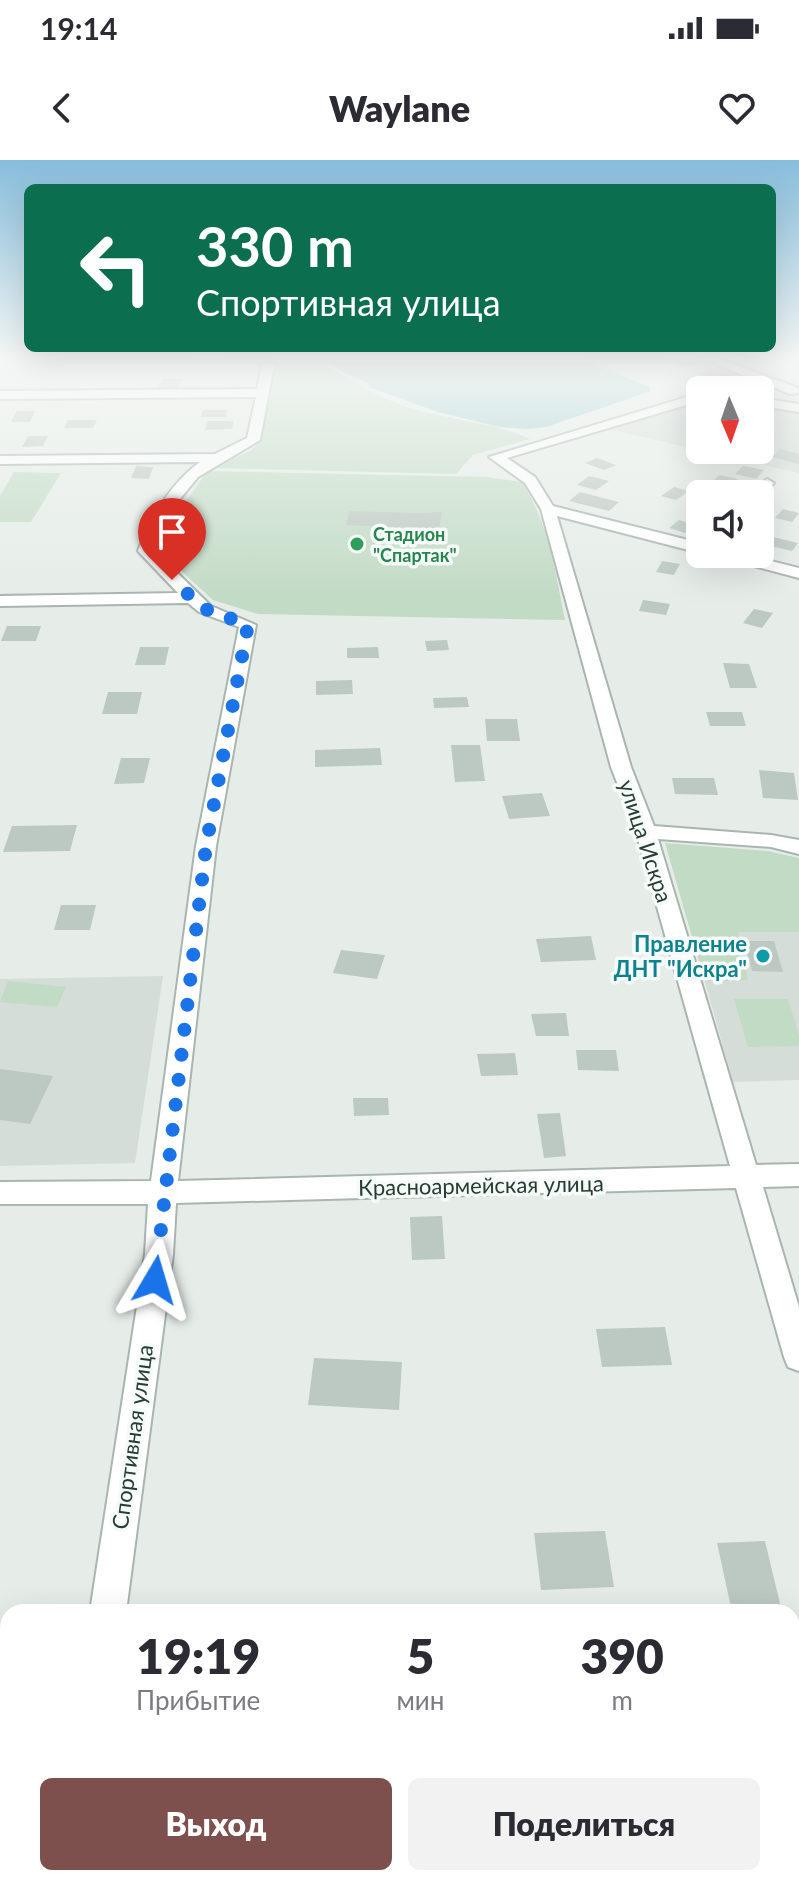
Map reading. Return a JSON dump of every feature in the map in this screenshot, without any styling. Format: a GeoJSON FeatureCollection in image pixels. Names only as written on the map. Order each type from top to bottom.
{"type":"FeatureCollection","features":[{"type":"Feature","properties":{"kind":"street","name":"Спортивная улица"},"geometry":{"type":"LineString","coordinates":[[109,1604],[159,1254],[163,1190],[206,846],[248,625],[205,609],[146,551],[151,533],[190,478],[253,440],[254,436]]}},
{"type":"Feature","properties":{"kind":"street","name":"улица Искра"},"geometry":{"type":"LineString","coordinates":[[569,436],[496,457],[530,480],[548,509],[621,767],[646,832],[799,1357]]}},
{"type":"Feature","properties":{"kind":"street"},"geometry":{"type":"LineString","coordinates":[[0,460],[219,458]]}},
{"type":"Feature","properties":{"kind":"street"},"geometry":{"type":"LineString","coordinates":[[548,509],[686,544]]}},
{"type":"Feature","properties":{"kind":"street"},"geometry":{"type":"LineString","coordinates":[[774,567],[799,573]]}},
{"type":"Feature","properties":{"kind":"street"},"geometry":{"type":"LineString","coordinates":[[0,601],[193,598]]}},
{"type":"Feature","properties":{"kind":"street"},"geometry":{"type":"LineString","coordinates":[[646,832],[771,841],[799,847]]}},
{"type":"Feature","properties":{"kind":"street","name":"Красноармейская улица"},"geometry":{"type":"LineString","coordinates":[[0,1193],[207,1192],[799,1175]]}},
{"type":"Feature","properties":{"kind":"shaded area"},"geometry":{"type":"Polygon","coordinates":[[[636,436],[686,436],[686,447],[636,436]]]}},
{"type":"Feature","properties":{"kind":"shaded area"},"geometry":{"type":"Polygon","coordinates":[[[774,436],[799,436],[799,473],[760,464],[774,464],[774,436]]]}},
{"type":"Feature","properties":{"kind":"shaded area"},"geometry":{"type":"Polygon","coordinates":[[[737,932],[799,932],[799,1080],[733,1082],[705,982],[748,980],[737,932]]]}},
{"type":"Feature","properties":{"kind":"shaded area"},"geometry":{"type":"Polygon","coordinates":[[[163,976],[135,1163],[0,1166],[0,979],[163,976]]]}},
{"type":"Feature","properties":{"kind":"green space"},"geometry":{"type":"Polygon","coordinates":[[[263,436],[521,436],[530,439],[473,455],[456,474],[211,468],[250,451],[263,436]]]}},
{"type":"Feature","properties":{"kind":"green space","name":"Стадион \"Спартак\""},"geometry":{"type":"Polygon","coordinates":[[[207,471],[486,477],[522,482],[545,532],[565,620],[258,614],[213,600],[165,556],[162,537],[207,471]]]}},
{"type":"Feature","properties":{"kind":"green space"},"geometry":{"type":"Polygon","coordinates":[[[14,472],[61,473],[31,522],[0,522],[0,496],[14,472]]]}},
{"type":"Feature","properties":{"kind":"green space"},"geometry":{"type":"Polygon","coordinates":[[[665,843],[768,851],[799,858],[799,932],[738,932],[748,980],[705,982],[665,843]]]}},
{"type":"Feature","properties":{"kind":"green space"},"geometry":{"type":"Polygon","coordinates":[[[8,981],[66,987],[57,1007],[0,1002],[8,981]]]}},
{"type":"Feature","properties":{"kind":"green space"},"geometry":{"type":"Polygon","coordinates":[[[734,999],[788,999],[799,1035],[799,1046],[748,1047],[734,999]]]}},
{"type":"Feature","properties":{"kind":"building"},"geometry":{"type":"Polygon","coordinates":[[[28,436],[48,436],[43,446],[22,447],[28,436]]]}},
{"type":"Feature","properties":{"kind":"building"},"geometry":{"type":"Polygon","coordinates":[[[780,449],[799,454],[799,464],[774,458],[780,449]]]}},
{"type":"Feature","properties":{"kind":"building"},"geometry":{"type":"Polygon","coordinates":[[[597,458],[616,465],[604,470],[585,463],[597,458]]]}},
{"type":"Feature","properties":{"kind":"building"},"geometry":{"type":"Polygon","coordinates":[[[136,466],[153,467],[149,479],[131,478],[136,466]]]}},
{"type":"Feature","properties":{"kind":"building"},"geometry":{"type":"Polygon","coordinates":[[[743,466],[764,470],[756,479],[735,474],[743,466]]]}},
{"type":"Feature","properties":{"kind":"building"},"geometry":{"type":"Polygon","coordinates":[[[719,475],[738,479],[737,480],[714,480],[719,475]]]}},
{"type":"Feature","properties":{"kind":"building"},"geometry":{"type":"Polygon","coordinates":[[[589,476],[609,481],[596,490],[577,485],[589,476]]]}},
{"type":"Feature","properties":{"kind":"building"},"geometry":{"type":"Polygon","coordinates":[[[674,487],[686,490],[676,500],[661,496],[674,487]]]}},
{"type":"Feature","properties":{"kind":"building"},"geometry":{"type":"Polygon","coordinates":[[[580,492],[619,502],[609,511],[569,501],[580,492]]]}},
{"type":"Feature","properties":{"kind":"building"},"geometry":{"type":"Polygon","coordinates":[[[783,509],[799,513],[792,522],[775,518],[783,509]]]}},
{"type":"Feature","properties":{"kind":"building"},"geometry":{"type":"Polygon","coordinates":[[[350,511],[442,512],[439,529],[346,525],[350,511]]]}},
{"type":"Feature","properties":{"kind":"building"},"geometry":{"type":"Polygon","coordinates":[[[679,520],[686,522],[686,533],[669,528],[679,520]]]}},
{"type":"Feature","properties":{"kind":"building"},"geometry":{"type":"Polygon","coordinates":[[[774,537],[798,543],[792,551],[774,547],[774,537]]]}},
{"type":"Feature","properties":{"kind":"building"},"geometry":{"type":"Polygon","coordinates":[[[662,561],[680,564],[674,575],[656,572],[662,561]]]}},
{"type":"Feature","properties":{"kind":"building"},"geometry":{"type":"Polygon","coordinates":[[[643,600],[670,604],[666,615],[639,611],[643,600]]]}},
{"type":"Feature","properties":{"kind":"building"},"geometry":{"type":"Polygon","coordinates":[[[754,609],[773,613],[762,628],[743,623],[754,609]]]}},
{"type":"Feature","properties":{"kind":"building"},"geometry":{"type":"Polygon","coordinates":[[[7,626],[41,626],[36,641],[1,641],[7,626]]]}},
{"type":"Feature","properties":{"kind":"building"},"geometry":{"type":"Polygon","coordinates":[[[447,640],[449,650],[427,651],[425,641],[447,640]]]}},
{"type":"Feature","properties":{"kind":"building"},"geometry":{"type":"Polygon","coordinates":[[[140,647],[169,647],[165,665],[135,665],[140,647]]]}},
{"type":"Feature","properties":{"kind":"building"},"geometry":{"type":"Polygon","coordinates":[[[378,647],[379,658],[347,658],[347,648],[378,647]]]}},
{"type":"Feature","properties":{"kind":"building"},"geometry":{"type":"Polygon","coordinates":[[[723,663],[749,664],[757,688],[730,688],[723,663]]]}},
{"type":"Feature","properties":{"kind":"building"},"geometry":{"type":"Polygon","coordinates":[[[352,680],[353,694],[316,695],[316,681],[352,680]]]}},
{"type":"Feature","properties":{"kind":"building"},"geometry":{"type":"Polygon","coordinates":[[[108,692],[142,692],[137,714],[102,714],[108,692]]]}},
{"type":"Feature","properties":{"kind":"building"},"geometry":{"type":"Polygon","coordinates":[[[467,697],[469,707],[434,708],[433,698],[467,697]]]}},
{"type":"Feature","properties":{"kind":"building"},"geometry":{"type":"Polygon","coordinates":[[[706,712],[742,712],[746,726],[710,726],[706,712]]]}},
{"type":"Feature","properties":{"kind":"building"},"geometry":{"type":"Polygon","coordinates":[[[485,719],[517,719],[520,741],[487,741],[485,719]]]}},
{"type":"Feature","properties":{"kind":"building"},"geometry":{"type":"Polygon","coordinates":[[[451,745],[480,745],[485,781],[455,782],[451,745]]]}},
{"type":"Feature","properties":{"kind":"building"},"geometry":{"type":"Polygon","coordinates":[[[380,748],[382,765],[315,767],[315,750],[380,748]]]}},
{"type":"Feature","properties":{"kind":"building"},"geometry":{"type":"Polygon","coordinates":[[[121,758],[150,758],[144,783],[114,784],[121,758]]]}},
{"type":"Feature","properties":{"kind":"building"},"geometry":{"type":"Polygon","coordinates":[[[759,770],[794,773],[798,800],[763,798],[759,770]]]}},
{"type":"Feature","properties":{"kind":"building"},"geometry":{"type":"Polygon","coordinates":[[[672,778],[714,778],[718,795],[675,794],[672,778]]]}},
{"type":"Feature","properties":{"kind":"building"},"geometry":{"type":"Polygon","coordinates":[[[542,793],[550,816],[509,819],[502,796],[542,793]]]}},
{"type":"Feature","properties":{"kind":"building"},"geometry":{"type":"Polygon","coordinates":[[[77,825],[70,851],[3,852],[12,826],[77,825]]]}},
{"type":"Feature","properties":{"kind":"building"},"geometry":{"type":"Polygon","coordinates":[[[61,905],[96,905],[90,930],[54,930],[61,905]]]}},
{"type":"Feature","properties":{"kind":"building"},"geometry":{"type":"Polygon","coordinates":[[[591,936],[596,960],[541,962],[536,939],[591,936]]]}},
{"type":"Feature","properties":{"kind":"building","name":"Правление ДНТ \"Искра\""},"geometry":{"type":"Polygon","coordinates":[[[744,941],[774,941],[783,972],[752,971],[744,941]]]}},
{"type":"Feature","properties":{"kind":"building"},"geometry":{"type":"Polygon","coordinates":[[[341,950],[385,955],[377,979],[333,973],[341,950]]]}},
{"type":"Feature","properties":{"kind":"building"},"geometry":{"type":"Polygon","coordinates":[[[566,1013],[569,1036],[536,1036],[531,1014],[566,1013]]]}},
{"type":"Feature","properties":{"kind":"building"},"geometry":{"type":"Polygon","coordinates":[[[576,1050],[616,1050],[619,1071],[578,1070],[576,1050]]]}},
{"type":"Feature","properties":{"kind":"building"},"geometry":{"type":"Polygon","coordinates":[[[515,1053],[518,1075],[481,1076],[477,1054],[515,1053]]]}},
{"type":"Feature","properties":{"kind":"building"},"geometry":{"type":"Polygon","coordinates":[[[0,1069],[53,1076],[30,1124],[0,1120],[0,1069]]]}},
{"type":"Feature","properties":{"kind":"building"},"geometry":{"type":"Polygon","coordinates":[[[353,1098],[388,1098],[389,1115],[354,1116],[353,1098]]]}},
{"type":"Feature","properties":{"kind":"building"},"geometry":{"type":"Polygon","coordinates":[[[560,1113],[566,1156],[544,1158],[537,1114],[560,1113]]]}},
{"type":"Feature","properties":{"kind":"building"},"geometry":{"type":"Polygon","coordinates":[[[442,1216],[445,1259],[412,1260],[410,1217],[442,1216]]]}},
{"type":"Feature","properties":{"kind":"building"},"geometry":{"type":"Polygon","coordinates":[[[665,1327],[672,1365],[602,1367],[596,1329],[665,1327]]]}},
{"type":"Feature","properties":{"kind":"building"},"geometry":{"type":"Polygon","coordinates":[[[314,1358],[402,1362],[399,1410],[308,1405],[314,1358]]]}},
{"type":"Feature","properties":{"kind":"building"},"geometry":{"type":"Polygon","coordinates":[[[605,1531],[614,1587],[541,1590],[534,1533],[605,1531]]]}},
{"type":"Feature","properties":{"kind":"building"},"geometry":{"type":"Polygon","coordinates":[[[765,1541],[780,1604],[730,1604],[717,1543],[765,1541]]]}},
{"type":"Feature","properties":{"kind":"place","name":"Стадион \"Спартак\""},"geometry":{"type":"Point","coordinates":[357,544]}},
{"type":"Feature","properties":{"kind":"place","name":"Правление ДНТ \"Искра\""},"geometry":{"type":"Point","coordinates":[763,956]}},
{"type":"Feature","properties":{"kind":"route"},"geometry":{"type":"LineString","coordinates":[[155,1280],[163,1190],[206,846],[248,625],[205,609],[172,580]]}}]}
